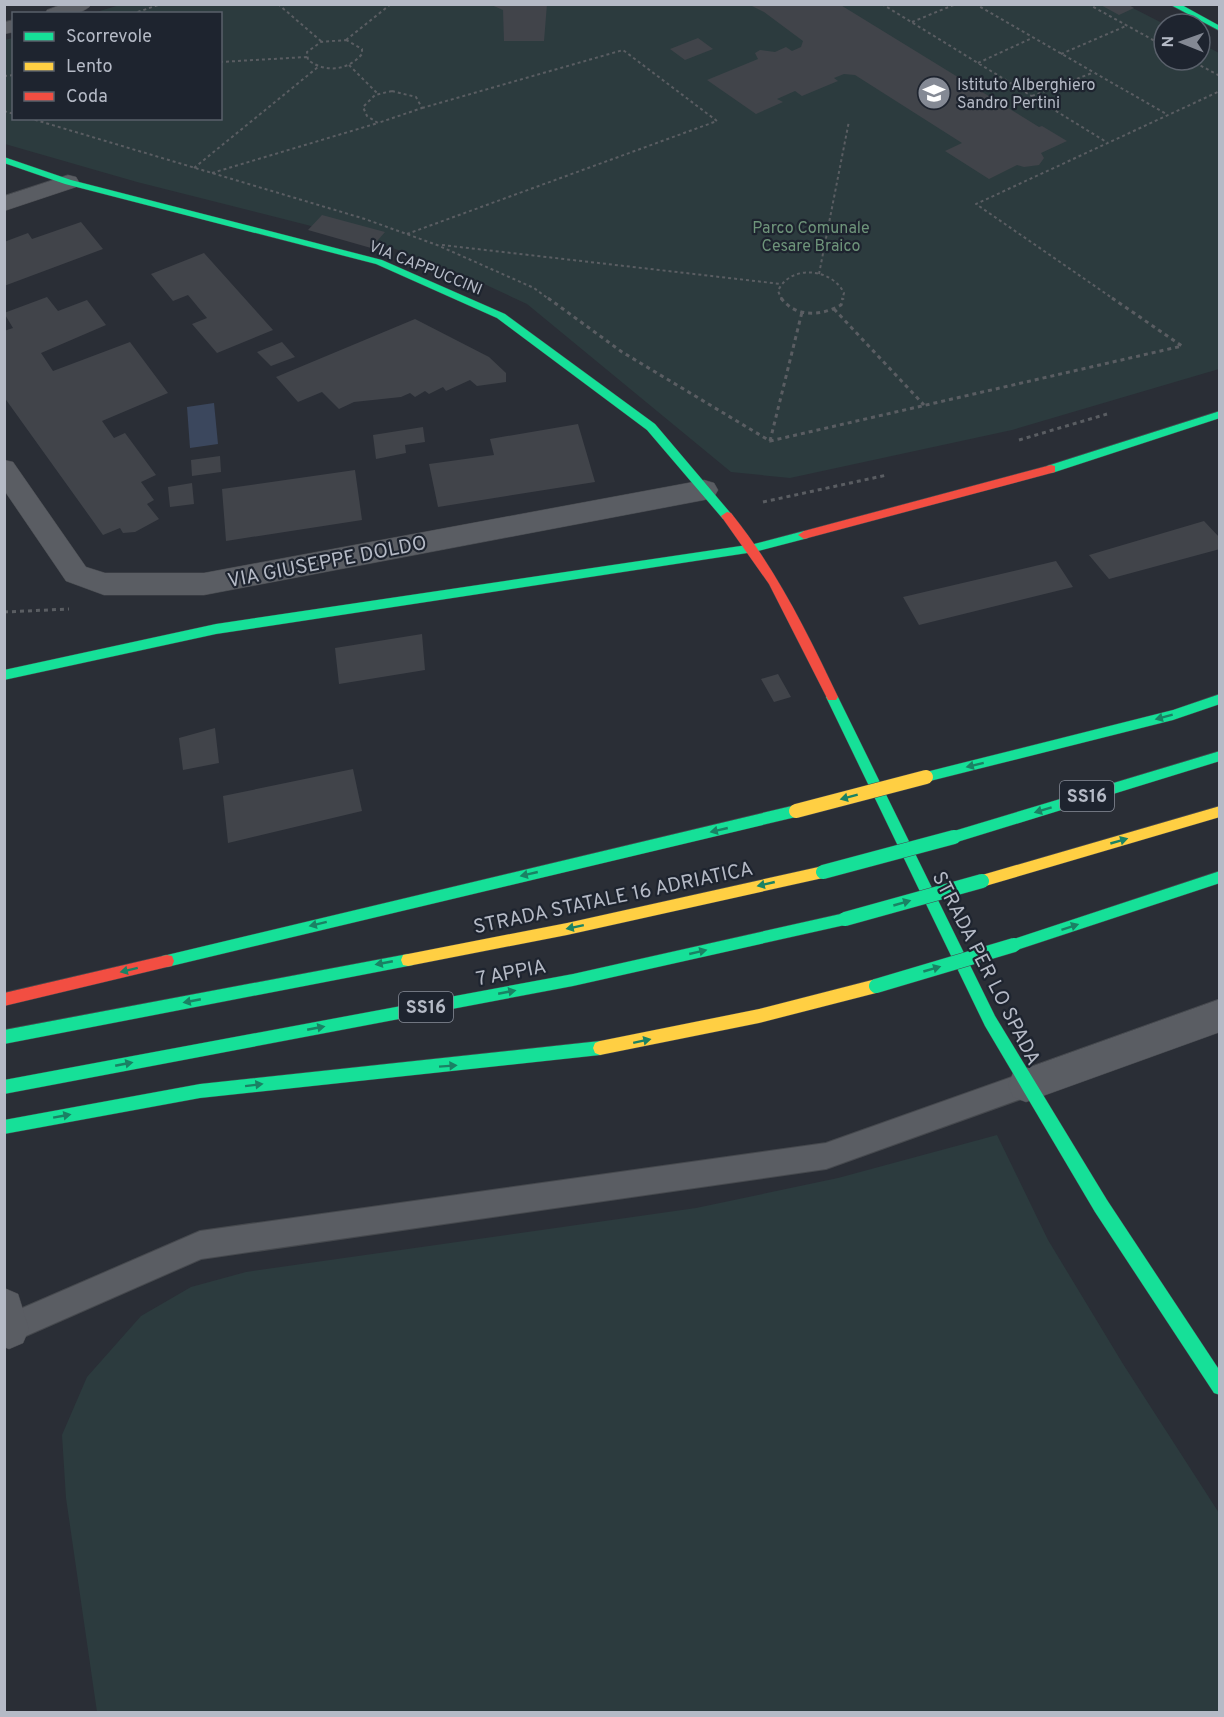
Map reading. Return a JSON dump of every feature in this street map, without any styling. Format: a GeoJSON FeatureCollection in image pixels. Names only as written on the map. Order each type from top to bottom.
{"type":"FeatureCollection","features":[{"type":"Feature","properties":{"kind":"main road"},"geometry":{"type":"LineString","coordinates":[[1184,6],[1220,29]]}},
{"type":"Feature","properties":{"kind":"main road","name":"VIA CAPPUCCINI"},"geometry":{"type":"LineString","coordinates":[[4,160],[68,182],[368,259],[501,316],[651,427],[754,548]]}},
{"type":"Feature","properties":{"kind":"main road"},"geometry":{"type":"LineString","coordinates":[[4,675],[216,629],[754,548],[1073,463],[1220,414]]}},
{"type":"Feature","properties":{"kind":"main road","name":"STRADA PER LO SPADA"},"geometry":{"type":"LineString","coordinates":[[754,548],[783,597],[990,1021],[1026,1085],[1146,1278],[1220,1387]]}},
{"type":"Feature","properties":{"kind":"main road"},"geometry":{"type":"LineString","coordinates":[[4,1000],[796,812],[1173,715],[1220,699]]}},
{"type":"Feature","properties":{"kind":"main road","name":"STRADA STATALE 16 ADRIATICA"},"geometry":{"type":"LineString","coordinates":[[4,1038],[567,929],[823,872],[954,837],[1220,756]]}},
{"type":"Feature","properties":{"kind":"main road","name":"7 APPIA"},"geometry":{"type":"LineString","coordinates":[[4,1086],[573,980],[845,919],[1220,811]]}},
{"type":"Feature","properties":{"kind":"main road"},"geometry":{"type":"LineString","coordinates":[[4,1126],[200,1091],[616,1046],[759,1016],[876,986],[1014,945],[1220,877]]}},
{"type":"Feature","properties":{"kind":"street"},"geometry":{"type":"LineString","coordinates":[[60,12],[83,4]]}},
{"type":"Feature","properties":{"kind":"street"},"geometry":{"type":"LineString","coordinates":[[4,204],[68,182]]}},
{"type":"Feature","properties":{"kind":"street","name":"VIA GIUSEPPE DOLDO"},"geometry":{"type":"LineString","coordinates":[[4,469],[76,574],[104,584],[204,584],[704,490]]}},
{"type":"Feature","properties":{"kind":"street"},"geometry":{"type":"LineString","coordinates":[[1026,1085],[1220,1015]]}},
{"type":"Feature","properties":{"kind":"lane"},"geometry":{"type":"LineString","coordinates":[[7,1319],[200,1245],[826,1156],[1026,1085]]}},
{"type":"Feature","properties":{"kind":"path"},"geometry":{"type":"LineString","coordinates":[[138,12],[161,4]]}},
{"type":"Feature","properties":{"kind":"path"},"geometry":{"type":"LineString","coordinates":[[278,4],[321,42]]}},
{"type":"Feature","properties":{"kind":"path"},"geometry":{"type":"LineString","coordinates":[[346,40],[391,4]]}},
{"type":"Feature","properties":{"kind":"path"},"geometry":{"type":"LineString","coordinates":[[882,4],[1108,144]]}},
{"type":"Feature","properties":{"kind":"path"},"geometry":{"type":"LineString","coordinates":[[912,22],[956,4]]}},
{"type":"Feature","properties":{"kind":"path"},"geometry":{"type":"LineString","coordinates":[[975,4],[1168,116]]}},
{"type":"Feature","properties":{"kind":"path"},"geometry":{"type":"LineString","coordinates":[[1088,4],[1152,40]]}},
{"type":"Feature","properties":{"kind":"path"},"geometry":{"type":"LineString","coordinates":[[1061,54],[1127,26]]}},
{"type":"Feature","properties":{"kind":"path"},"geometry":{"type":"LineString","coordinates":[[977,63],[1032,38]]}},
{"type":"Feature","properties":{"kind":"path"},"geometry":{"type":"LineString","coordinates":[[222,62],[307,57],[318,67],[333,69],[349,65],[362,54],[358,45],[346,40],[321,42],[310,48],[307,57]]}},
{"type":"Feature","properties":{"kind":"path"},"geometry":{"type":"LineString","coordinates":[[211,173],[422,108],[623,50],[717,121],[407,234]]}},
{"type":"Feature","properties":{"kind":"path"},"geometry":{"type":"LineString","coordinates":[[349,65],[378,94]]}},
{"type":"Feature","properties":{"kind":"path"},"geometry":{"type":"LineString","coordinates":[[194,168],[318,67]]}},
{"type":"Feature","properties":{"kind":"path"},"geometry":{"type":"LineString","coordinates":[[1031,96],[1093,72]]}},
{"type":"Feature","properties":{"kind":"path"},"geometry":{"type":"LineString","coordinates":[[36,120],[437,245],[534,288],[622,352],[770,441],[1182,346],[976,204],[1220,91]]}},
{"type":"Feature","properties":{"kind":"path"},"geometry":{"type":"LineString","coordinates":[[378,123],[367,116],[363,107],[369,99],[378,94],[404,92],[416,97],[422,108]]}},
{"type":"Feature","properties":{"kind":"path"},"geometry":{"type":"LineString","coordinates":[[819,274],[849,121]]}},
{"type":"Feature","properties":{"kind":"path"},"geometry":{"type":"LineString","coordinates":[[437,245],[781,284],[792,276],[819,274],[837,281],[842,287],[844,299],[834,309],[819,314],[802,312],[792,309],[780,298],[781,284]]}},
{"type":"Feature","properties":{"kind":"path"},"geometry":{"type":"LineString","coordinates":[[834,309],[925,405]]}},
{"type":"Feature","properties":{"kind":"path"},"geometry":{"type":"LineString","coordinates":[[770,441],[802,312]]}},
{"type":"Feature","properties":{"kind":"green space","name":"Parco Comunale Cesare Braico"},"geometry":{"type":"Polygon","coordinates":[[[123,4],[1127,5],[1152,18],[1152,72],[1212,72],[1212,49],[1219,53],[1219,369],[1012,430],[790,478],[731,472],[527,304],[469,277],[382,244],[137,182],[5,144],[4,40],[12,38],[12,120],[222,120],[222,12],[96,12],[123,4]]]}},
{"type":"Feature","properties":{"kind":"green space"},"geometry":{"type":"Polygon","coordinates":[[[997,1135],[1048,1240],[1123,1364],[1219,1513],[1219,1712],[97,1712],[66,1498],[62,1435],[87,1377],[141,1316],[191,1287],[246,1272],[696,1208],[838,1178],[997,1135]]]}},
{"type":"Feature","properties":{"kind":"water"},"geometry":{"type":"Polygon","coordinates":[[[214,403],[218,444],[190,448],[187,407],[214,403]]]}},
{"type":"Feature","properties":{"kind":"building"},"geometry":{"type":"Polygon","coordinates":[[[489,4],[547,4],[544,41],[504,41],[503,10],[489,4]]]}},
{"type":"Feature","properties":{"kind":"building","name":"Istituto Alberghiero Sandro Pertini"},"geometry":{"type":"Polygon","coordinates":[[[748,4],[839,4],[1039,127],[1042,126],[1067,141],[1041,153],[1044,158],[1039,165],[1024,167],[1017,165],[989,179],[945,151],[962,143],[855,75],[844,74],[834,78],[838,81],[802,96],[795,91],[777,99],[783,102],[756,114],[707,80],[758,59],[755,53],[760,50],[775,52],[786,47],[792,51],[801,47],[803,41],[764,12],[748,4]]]}},
{"type":"Feature","properties":{"kind":"building"},"geometry":{"type":"Polygon","coordinates":[[[1099,4],[1127,4],[1134,8],[1119,15],[1099,4]]]}},
{"type":"Feature","properties":{"kind":"building"},"geometry":{"type":"Polygon","coordinates":[[[698,38],[713,49],[685,60],[670,49],[698,38]]]}},
{"type":"Feature","properties":{"kind":"building"},"geometry":{"type":"Polygon","coordinates":[[[322,215],[385,232],[371,248],[308,230],[322,215]]]}},
{"type":"Feature","properties":{"kind":"building"},"geometry":{"type":"Polygon","coordinates":[[[81,222],[103,249],[4,286],[4,242],[28,233],[32,239],[81,222]]]}},
{"type":"Feature","properties":{"kind":"building"},"geometry":{"type":"Polygon","coordinates":[[[204,253],[273,330],[217,353],[192,324],[207,318],[188,295],[173,301],[151,274],[204,253]]]}},
{"type":"Feature","properties":{"kind":"building"},"geometry":{"type":"Polygon","coordinates":[[[47,297],[58,311],[87,300],[106,325],[41,353],[53,371],[130,342],[168,393],[102,421],[114,438],[125,433],[156,475],[141,482],[154,500],[147,504],[159,519],[135,532],[123,533],[120,528],[103,535],[4,397],[4,331],[13,328],[4,313],[47,297]]]}},
{"type":"Feature","properties":{"kind":"building"},"geometry":{"type":"Polygon","coordinates":[[[415,319],[489,357],[506,373],[506,382],[477,386],[470,380],[446,391],[443,387],[429,394],[425,391],[415,397],[410,393],[401,397],[354,402],[339,409],[322,392],[298,402],[276,377],[415,319]]]}},
{"type":"Feature","properties":{"kind":"building"},"geometry":{"type":"Polygon","coordinates":[[[282,342],[295,357],[271,366],[257,352],[282,342]]]}},
{"type":"Feature","properties":{"kind":"building"},"geometry":{"type":"Polygon","coordinates":[[[578,424],[595,482],[438,507],[429,464],[494,455],[490,439],[578,424]]]}},
{"type":"Feature","properties":{"kind":"building"},"geometry":{"type":"Polygon","coordinates":[[[423,427],[425,442],[405,445],[406,453],[376,459],[373,435],[423,427]]]}},
{"type":"Feature","properties":{"kind":"building"},"geometry":{"type":"Polygon","coordinates":[[[220,456],[221,472],[192,476],[191,460],[220,456]]]}},
{"type":"Feature","properties":{"kind":"building"},"geometry":{"type":"Polygon","coordinates":[[[355,470],[362,520],[226,541],[222,489],[355,470]]]}},
{"type":"Feature","properties":{"kind":"building"},"geometry":{"type":"Polygon","coordinates":[[[192,483],[194,504],[170,507],[168,487],[192,483]]]}},
{"type":"Feature","properties":{"kind":"building"},"geometry":{"type":"Polygon","coordinates":[[[1204,521],[1220,538],[1220,549],[1109,579],[1089,555],[1204,521]]]}},
{"type":"Feature","properties":{"kind":"building"},"geometry":{"type":"Polygon","coordinates":[[[1056,561],[1073,587],[919,625],[903,597],[1056,561]]]}},
{"type":"Feature","properties":{"kind":"building"},"geometry":{"type":"Polygon","coordinates":[[[422,634],[425,670],[339,684],[335,648],[422,634]]]}},
{"type":"Feature","properties":{"kind":"building"},"geometry":{"type":"Polygon","coordinates":[[[778,674],[791,697],[774,702],[761,679],[778,674]]]}},
{"type":"Feature","properties":{"kind":"building"},"geometry":{"type":"Polygon","coordinates":[[[215,728],[219,763],[183,770],[179,738],[215,728]]]}},
{"type":"Feature","properties":{"kind":"building"},"geometry":{"type":"Polygon","coordinates":[[[353,769],[362,811],[228,843],[223,796],[353,769]]]}},
{"type":"Feature","properties":{"kind":"traffic: fast"},"geometry":{"type":"LineString","coordinates":[[1173,4],[1220,29]]}},
{"type":"Feature","properties":{"kind":"traffic: fast"},"geometry":{"type":"LineString","coordinates":[[4,160],[68,182],[379,262],[501,316],[651,427],[727,516]]}},
{"type":"Feature","properties":{"kind":"traffic: fast"},"geometry":{"type":"LineString","coordinates":[[1051,469],[1220,414]]}},
{"type":"Feature","properties":{"kind":"traffic: fast"},"geometry":{"type":"LineString","coordinates":[[4,675],[216,629],[754,548],[804,535]]}},
{"type":"Feature","properties":{"kind":"traffic: fast"},"geometry":{"type":"LineString","coordinates":[[832,697],[990,1021],[1101,1206],[1220,1387]]}},
{"type":"Feature","properties":{"kind":"traffic: fast"},"geometry":{"type":"LineString","coordinates":[[926,777],[1173,715],[1220,699]]}},
{"type":"Feature","properties":{"kind":"traffic: fast"},"geometry":{"type":"LineString","coordinates":[[954,837],[1220,756]]}},
{"type":"Feature","properties":{"kind":"traffic: fast"},"geometry":{"type":"LineString","coordinates":[[167,961],[796,811]]}},
{"type":"Feature","properties":{"kind":"traffic: fast"},"geometry":{"type":"LineString","coordinates":[[823,872],[954,837]]}},
{"type":"Feature","properties":{"kind":"traffic: fast"},"geometry":{"type":"LineString","coordinates":[[1014,945],[1220,877]]}},
{"type":"Feature","properties":{"kind":"traffic: fast"},"geometry":{"type":"LineString","coordinates":[[845,919],[982,881]]}},
{"type":"Feature","properties":{"kind":"traffic: fast"},"geometry":{"type":"LineString","coordinates":[[4,1087],[573,980],[845,919]]}},
{"type":"Feature","properties":{"kind":"traffic: fast"},"geometry":{"type":"LineString","coordinates":[[876,986],[1014,945]]}},
{"type":"Feature","properties":{"kind":"traffic: fast"},"geometry":{"type":"LineString","coordinates":[[4,1037],[408,960]]}},
{"type":"Feature","properties":{"kind":"traffic: fast"},"geometry":{"type":"LineString","coordinates":[[4,1127],[200,1091],[600,1048]]}},
{"type":"Feature","properties":{"kind":"traffic: slow"},"geometry":{"type":"LineString","coordinates":[[796,811],[926,777]]}},
{"type":"Feature","properties":{"kind":"traffic: slow"},"geometry":{"type":"LineString","coordinates":[[982,881],[1220,811]]}},
{"type":"Feature","properties":{"kind":"traffic: slow"},"geometry":{"type":"LineString","coordinates":[[408,960],[567,929],[823,872]]}},
{"type":"Feature","properties":{"kind":"traffic: slow"},"geometry":{"type":"LineString","coordinates":[[600,1048],[759,1016],[876,986]]}},
{"type":"Feature","properties":{"kind":"traffic: jam"},"geometry":{"type":"LineString","coordinates":[[804,535],[1051,469]]}},
{"type":"Feature","properties":{"kind":"traffic: jam"},"geometry":{"type":"LineString","coordinates":[[727,516],[759,558],[773,581],[798,626],[832,697]]}},
{"type":"Feature","properties":{"kind":"traffic: jam"},"geometry":{"type":"LineString","coordinates":[[4,1000],[167,961]]}},
{"type":"Feature","properties":{"kind":"place","name":"Istituto Alberghiero Sandro Pertini"},"geometry":{"type":"Point","coordinates":[934,93]}}]}
